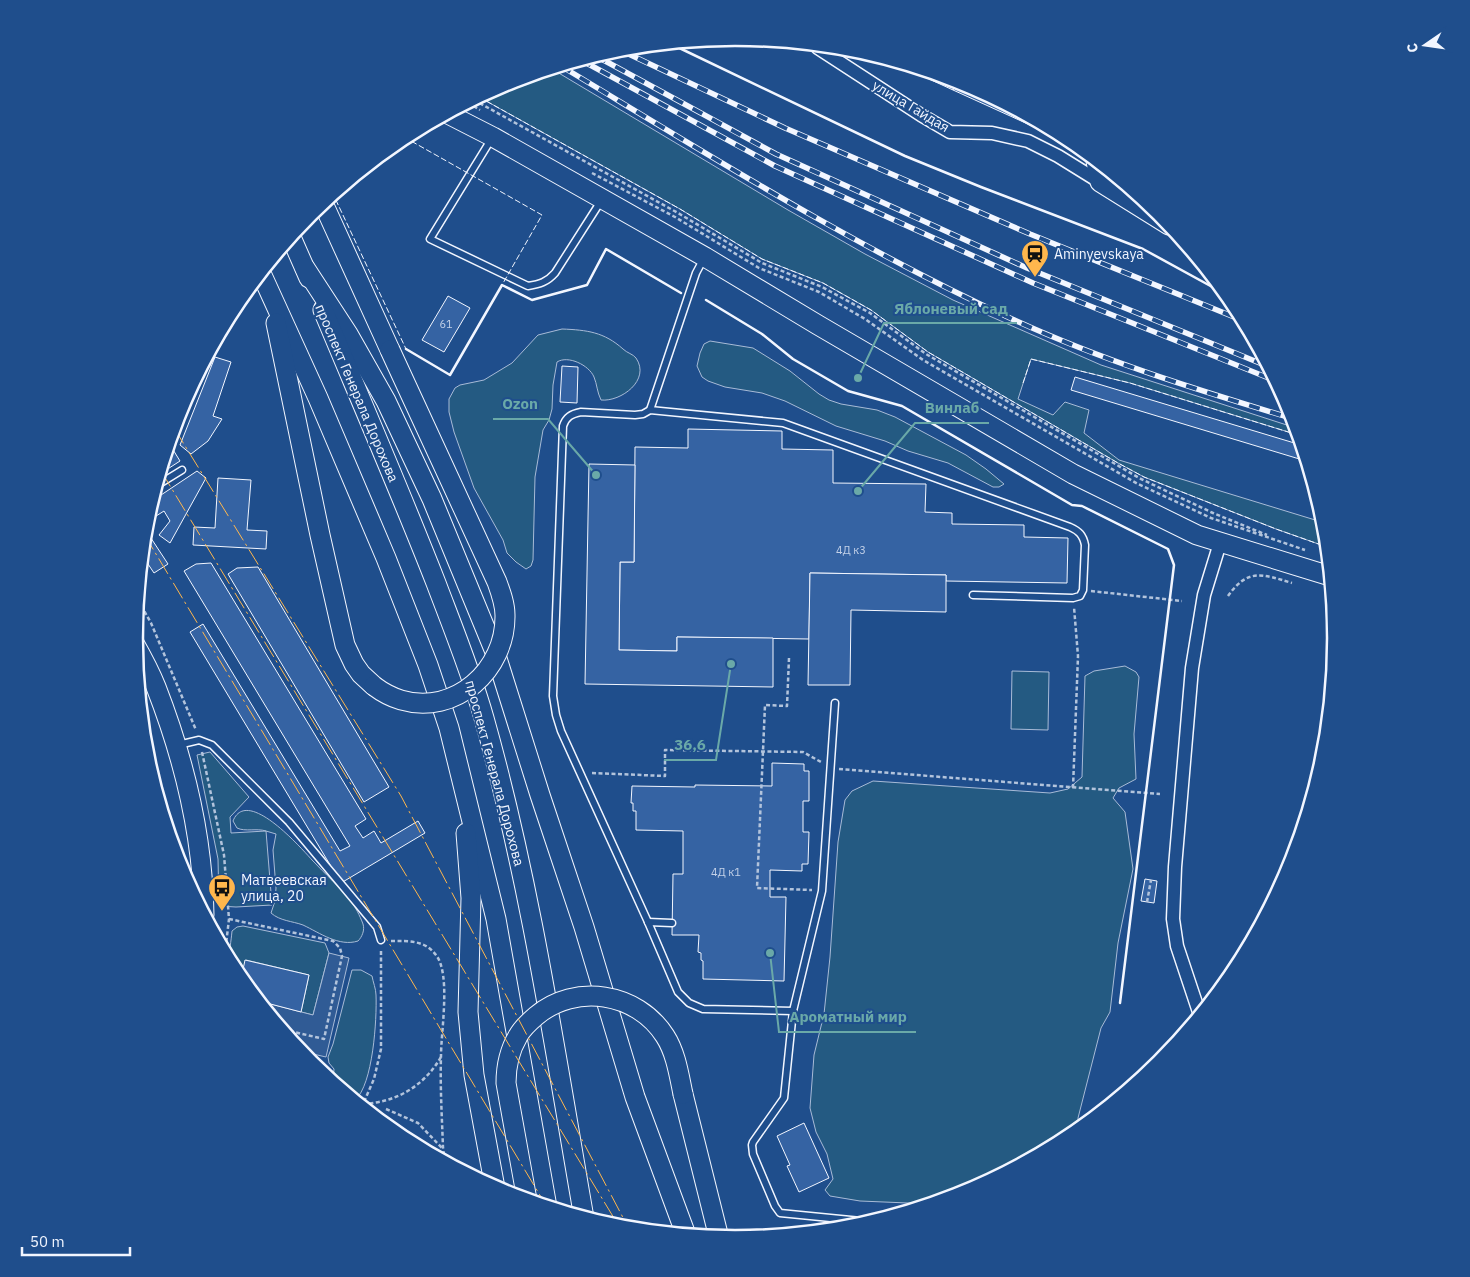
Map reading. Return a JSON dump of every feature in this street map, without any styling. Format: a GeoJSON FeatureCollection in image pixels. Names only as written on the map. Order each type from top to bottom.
{"type":"FeatureCollection","features":[{"type":"Feature","properties":{"kind":"main road"},"geometry":{"type":"LineString","coordinates":[[455,117],[493,137],[705,257],[1073,474],[1197,535],[1323,574]]}},
{"type":"Feature","properties":{"kind":"main road"},"geometry":{"type":"LineString","coordinates":[[1098,170],[1100,182]]}},
{"type":"Feature","properties":{"kind":"main road","name":"улица Гайдая"},"geometry":{"type":"LineString","coordinates":[[1100,182],[1121,190]]}},
{"type":"Feature","properties":{"kind":"main road"},"geometry":{"type":"LineString","coordinates":[[264,279],[345,645],[361,674],[374,686],[401,700],[415,703],[436,702],[453,698],[468,690],[480,680],[499,652],[504,635],[505,615],[503,599],[497,582],[326,210]]}},
{"type":"Feature","properties":{"kind":"main road","name":"проспект Генерала Дорохова"},"geometry":{"type":"LineString","coordinates":[[294,244],[416,532],[462,652],[484,717],[532,921],[583,1211]]}},
{"type":"Feature","properties":{"kind":"main road"},"geometry":{"type":"LineString","coordinates":[[305,268],[348,334],[386,401],[432,499],[495,652],[540,796],[584,926],[635,1097],[683,1228]]}},
{"type":"Feature","properties":{"kind":"main road"},"geometry":{"type":"LineString","coordinates":[[264,279],[318,398],[386,558],[428,665],[450,728],[496,919],[546,1199]]}},
{"type":"Feature","properties":{"kind":"main road"},"geometry":{"type":"LineString","coordinates":[[144,662],[156,686],[177,746],[196,832],[204,878],[204,900]]}},
{"type":"Feature","properties":{"kind":"main road"},"geometry":{"type":"LineString","coordinates":[[462,777],[471,898],[468,1012],[474,1075],[493,1179]]}},
{"type":"Feature","properties":{"kind":"main road"},"geometry":{"type":"LineString","coordinates":[[525,1192],[506,1083],[506,1064],[511,1049],[526,1025],[545,1010],[563,1000],[577,996],[599,996],[628,1003],[652,1020],[665,1036],[674,1055],[717,1230]]}},
{"type":"Feature","properties":{"kind":"street","name":"улица Гайдая"},"geometry":{"type":"LineString","coordinates":[[826,54],[920,116],[950,132],[992,133],[1028,141],[1058,156],[1100,182]]}},
{"type":"Feature","properties":{"kind":"street"},"geometry":{"type":"LineString","coordinates":[[1198,1008],[1176,946],[1173,919],[1175,867],[1192,668],[1204,595],[1220,543]]}},
{"type":"Feature","properties":{"kind":"lane"},"geometry":{"type":"LineString","coordinates":[[493,137],[430,239],[528,286],[541,284],[549,280],[555,273],[602,198]]}},
{"type":"Feature","properties":{"kind":"lane"},"geometry":{"type":"LineString","coordinates":[[650,410],[696,273],[705,257]]}},
{"type":"Feature","properties":{"kind":"lane"},"geometry":{"type":"LineString","coordinates":[[793,1011],[703,1009],[683,998],[675,987],[648,922],[562,731],[552,696],[563,426],[565,420],[573,413],[581,412],[635,415],[643,414],[650,410],[783,423],[1080,532],[1085,545],[1080,596],[1073,598],[973,595]]}},
{"type":"Feature","properties":{"kind":"lane"},"geometry":{"type":"LineString","coordinates":[[164,481],[182,470]]}},
{"type":"Feature","properties":{"kind":"lane"},"geometry":{"type":"LineString","coordinates":[[835,703],[822,891],[793,1011],[784,1098],[752,1145],[753,1154],[775,1206],[780,1213],[848,1220]]}},
{"type":"Feature","properties":{"kind":"lane"},"geometry":{"type":"LineString","coordinates":[[177,746],[199,740],[212,746],[289,822],[377,927],[381,940]]}},
{"type":"Feature","properties":{"kind":"lane"},"geometry":{"type":"LineString","coordinates":[[648,922],[672,922]]}},
{"type":"Feature","properties":{"kind":"path"},"geometry":{"type":"LineString","coordinates":[[480,104],[678,213],[762,263],[822,287],[870,314],[926,354],[1141,480],[1287,544]]}},
{"type":"Feature","properties":{"kind":"path"},"geometry":{"type":"LineString","coordinates":[[762,263],[759,268],[819,292],[865,319],[923,360],[1138,484],[1211,518],[1312,552]]}},
{"type":"Feature","properties":{"kind":"path"},"geometry":{"type":"LineString","coordinates":[[1228,596],[1236,584],[1248,577],[1258,575],[1295,584]]}},
{"type":"Feature","properties":{"kind":"path"},"geometry":{"type":"LineString","coordinates":[[1082,590],[1182,601]]}},
{"type":"Feature","properties":{"kind":"path"},"geometry":{"type":"LineString","coordinates":[[1073,598],[1078,656],[1073,788]]}},
{"type":"Feature","properties":{"kind":"path"},"geometry":{"type":"LineString","coordinates":[[789,658],[787,706],[765,705],[757,888],[822,891]]}},
{"type":"Feature","properties":{"kind":"path"},"geometry":{"type":"LineString","coordinates":[[580,773],[665,776],[665,750],[803,752],[830,768],[1160,794]]}},
{"type":"Feature","properties":{"kind":"path"},"geometry":{"type":"LineString","coordinates":[[1147,902],[1151,880]]}},
{"type":"Feature","properties":{"kind":"path"},"geometry":{"type":"LineString","coordinates":[[229,920],[333,941],[340,948],[342,956],[324,1039],[292,1031]]}},
{"type":"Feature","properties":{"kind":"path"},"geometry":{"type":"LineString","coordinates":[[365,1100],[374,1079],[380,1049],[381,940],[416,942],[426,945],[436,954],[442,965],[444,984],[440,1057],[444,1154]]}},
{"type":"Feature","properties":{"kind":"path"},"geometry":{"type":"LineString","coordinates":[[369,1104],[387,1101],[407,1092],[425,1079],[434,1069],[440,1057]]}},
{"type":"Feature","properties":{"kind":"path"},"geometry":{"type":"LineString","coordinates":[[373,1107],[390,1110],[405,1116],[418,1124],[443,1148]]}},
{"type":"Feature","properties":{"kind":"shaded area"},"geometry":{"type":"Polygon","coordinates":[[[559,73],[788,210],[865,254],[953,300],[1101,365],[1287,425],[1290,433],[1130,383],[1031,359],[1018,399],[1053,415],[1065,402],[1089,410],[1084,433],[1119,460],[1315,520],[1319,544],[1144,477],[928,352],[871,310],[823,283],[762,259],[680,209],[486,101],[508,91],[559,73]]]}},
{"type":"Feature","properties":{"kind":"shaded area"},"geometry":{"type":"Polygon","coordinates":[[[562,329],[595,333],[616,343],[636,358],[640,366],[640,374],[632,388],[625,393],[609,400],[601,400],[594,377],[588,369],[578,362],[562,360],[557,362],[553,385],[552,409],[549,420],[543,430],[535,477],[533,560],[531,566],[526,569],[507,553],[503,540],[474,488],[454,432],[449,412],[449,399],[455,388],[460,385],[484,380],[512,363],[538,335],[562,329]]]}},
{"type":"Feature","properties":{"kind":"shaded area"},"geometry":{"type":"Polygon","coordinates":[[[710,341],[753,348],[790,371],[829,400],[877,410],[895,417],[966,455],[1004,484],[999,487],[993,487],[948,463],[836,426],[785,401],[762,393],[725,387],[708,381],[702,377],[697,366],[704,344],[710,341]]]}},
{"type":"Feature","properties":{"kind":"shaded area"},"geometry":{"type":"Polygon","coordinates":[[[1125,666],[1136,672],[1139,677],[1134,734],[1136,779],[1119,788],[1113,798],[1125,812],[1133,869],[1118,943],[1110,1012],[1101,1028],[1078,1121],[997,1170],[962,1186],[912,1203],[860,1201],[830,1196],[825,1190],[833,1179],[827,1154],[816,1132],[810,1108],[814,1055],[824,1014],[838,842],[845,800],[852,791],[873,781],[1050,793],[1068,789],[1082,777],[1085,676],[1094,671],[1125,666]]]}},
{"type":"Feature","properties":{"kind":"shaded area"},"geometry":{"type":"Polygon","coordinates":[[[1012,671],[1049,672],[1048,730],[1011,729],[1012,671]]]}},
{"type":"Feature","properties":{"kind":"shaded area"},"geometry":{"type":"Polygon","coordinates":[[[210,752],[249,797],[230,817],[231,833],[266,831],[272,905],[219,906],[218,859],[197,755],[210,752]]]}},
{"type":"Feature","properties":{"kind":"shaded area"},"geometry":{"type":"Polygon","coordinates":[[[250,811],[261,815],[286,833],[354,905],[364,926],[361,938],[358,941],[337,941],[303,925],[278,918],[271,913],[275,901],[276,888],[273,850],[276,834],[266,831],[240,829],[237,828],[233,821],[240,812],[250,811]]]}},
{"type":"Feature","properties":{"kind":"shaded area"},"geometry":{"type":"Polygon","coordinates":[[[243,926],[325,943],[329,953],[313,1015],[301,1012],[309,975],[246,960],[244,969],[230,948],[232,931],[237,927],[243,926]]]}},
{"type":"Feature","properties":{"kind":"shaded area"},"geometry":{"type":"Polygon","coordinates":[[[329,953],[349,958],[326,1057],[313,1054],[269,1004],[313,1015],[329,953]]]}},
{"type":"Feature","properties":{"kind":"shaded area"},"geometry":{"type":"Polygon","coordinates":[[[352,970],[361,970],[372,976],[376,990],[376,1019],[370,1067],[366,1081],[359,1095],[334,1073],[334,1069],[329,1063],[328,1057],[352,970]]]}},
{"type":"Feature","properties":{"kind":"building"},"geometry":{"type":"Polygon","coordinates":[[[933,81],[954,88],[953,90],[933,81]]]}},
{"type":"Feature","properties":{"kind":"building"},"geometry":{"type":"Polygon","coordinates":[[[954,88],[962,91],[1026,123],[953,90],[954,88]]]}},
{"type":"Feature","properties":{"kind":"building"},"geometry":{"type":"Polygon","coordinates":[[[448,296],[470,308],[444,352],[422,340],[448,296]]]}},
{"type":"Feature","properties":{"kind":"building"},"geometry":{"type":"Polygon","coordinates":[[[215,357],[231,362],[213,416],[222,419],[208,441],[191,454],[180,445],[215,357]]]}},
{"type":"Feature","properties":{"kind":"building"},"geometry":{"type":"Polygon","coordinates":[[[562,366],[578,367],[577,403],[560,402],[562,366]]]}},
{"type":"Feature","properties":{"kind":"building"},"geometry":{"type":"Polygon","coordinates":[[[1075,377],[1294,443],[1299,459],[1071,390],[1075,377]]]}},
{"type":"Feature","properties":{"kind":"building"},"geometry":{"type":"Polygon","coordinates":[[[688,429],[782,431],[782,449],[833,450],[833,483],[926,484],[925,512],[952,513],[952,524],[1024,525],[1024,537],[1068,538],[1067,583],[946,581],[946,575],[810,573],[809,639],[677,637],[677,651],[619,650],[620,562],[634,562],[635,447],[688,448],[688,429]]]}},
{"type":"Feature","properties":{"kind":"building"},"geometry":{"type":"Polygon","coordinates":[[[173,450],[180,461],[168,469],[173,450]]]}},
{"type":"Feature","properties":{"kind":"building"},"geometry":{"type":"Polygon","coordinates":[[[589,464],[635,465],[634,562],[620,562],[619,650],[677,651],[677,637],[773,638],[773,687],[585,684],[589,464]]]}},
{"type":"Feature","properties":{"kind":"building"},"geometry":{"type":"Polygon","coordinates":[[[197,471],[206,478],[170,543],[159,535],[170,521],[164,511],[156,516],[161,495],[197,471]]]}},
{"type":"Feature","properties":{"kind":"building"},"geometry":{"type":"Polygon","coordinates":[[[218,478],[251,480],[247,530],[267,531],[266,549],[193,545],[194,527],[215,528],[218,478]]]}},
{"type":"Feature","properties":{"kind":"building"},"geometry":{"type":"Polygon","coordinates":[[[151,539],[168,564],[154,573],[148,564],[151,539]]]}},
{"type":"Feature","properties":{"kind":"building"},"geometry":{"type":"Polygon","coordinates":[[[211,563],[366,819],[355,826],[363,838],[374,831],[381,843],[418,821],[425,833],[341,883],[190,632],[203,624],[340,851],[350,846],[184,571],[196,564],[211,563]]]}},
{"type":"Feature","properties":{"kind":"building"},"geometry":{"type":"Polygon","coordinates":[[[258,567],[389,787],[364,802],[228,574],[237,568],[258,567]]]}},
{"type":"Feature","properties":{"kind":"building"},"geometry":{"type":"Polygon","coordinates":[[[810,573],[946,575],[946,612],[851,610],[850,685],[808,685],[810,573]]]}},
{"type":"Feature","properties":{"kind":"building"},"geometry":{"type":"Polygon","coordinates":[[[772,763],[804,764],[804,771],[809,771],[809,801],[803,801],[803,832],[809,832],[808,864],[802,864],[802,871],[770,870],[770,897],[786,897],[784,981],[703,979],[703,961],[701,960],[701,953],[698,952],[699,935],[672,935],[673,874],[683,874],[683,831],[636,830],[636,811],[633,811],[633,803],[631,803],[632,786],[772,786],[772,763]]]}},
{"type":"Feature","properties":{"kind":"building"},"geometry":{"type":"Polygon","coordinates":[[[1145,879],[1157,881],[1154,903],[1141,901],[1145,879]]]}},
{"type":"Feature","properties":{"kind":"building"},"geometry":{"type":"Polygon","coordinates":[[[245,960],[309,975],[301,1012],[269,1004],[243,968],[245,960]]]}},
{"type":"Feature","properties":{"kind":"building"},"geometry":{"type":"Polygon","coordinates":[[[804,1123],[829,1178],[799,1192],[787,1166],[790,1165],[777,1136],[804,1123]]]}},
{"type":"Feature","properties":{"kind":"railway"},"geometry":{"type":"LineString","coordinates":[[632,56],[785,128],[1030,234],[1231,316]]}},
{"type":"Feature","properties":{"kind":"railway"},"geometry":{"type":"LineString","coordinates":[[605,61],[776,154],[1027,268],[1259,363]]}},
{"type":"Feature","properties":{"kind":"railway"},"geometry":{"type":"LineString","coordinates":[[589,64],[775,166],[1033,283],[1266,377]]}},
{"type":"Feature","properties":{"kind":"railway"},"geometry":{"type":"LineString","coordinates":[[568,70],[783,199],[896,262],[954,291],[1012,319],[1081,348],[1187,386],[1283,416]]}},
{"type":"Feature","properties":{"kind":"fence"},"geometry":{"type":"LineString","coordinates":[[486,101],[680,209],[762,259],[823,283],[871,310],[928,352],[1144,477],[1319,544]]}},
{"type":"Feature","properties":{"kind":"fence"},"geometry":{"type":"LineString","coordinates":[[413,142],[542,215],[502,285]]}},
{"type":"Feature","properties":{"kind":"fence"},"geometry":{"type":"LineString","coordinates":[[336,201],[406,349]]}},
{"type":"Feature","properties":{"kind":"fence"},"geometry":{"type":"LineString","coordinates":[[1023,383],[1031,359],[1130,383],[1290,433]]}},
{"type":"Feature","properties":{"kind":"wall"},"geometry":{"type":"LineString","coordinates":[[682,49],[905,156],[1143,249],[1211,286]]}},
{"type":"Feature","properties":{"kind":"wall"},"geometry":{"type":"LineString","coordinates":[[406,349],[450,375],[502,285],[532,300],[587,285],[606,249],[681,293]]}},
{"type":"Feature","properties":{"kind":"wall"},"geometry":{"type":"LineString","coordinates":[[706,300],[762,334],[793,359],[848,391],[902,406],[1072,505],[1082,506],[1168,549],[1174,565],[1120,1003]]}},
{"type":"Feature","properties":{"kind":"power"},"geometry":{"type":"LineString","coordinates":[[179,436],[401,796],[624,1220]]}},
{"type":"Feature","properties":{"kind":"power"},"geometry":{"type":"LineString","coordinates":[[165,478],[614,1218]]}},
{"type":"Feature","properties":{"kind":"power"},"geometry":{"type":"LineString","coordinates":[[151,545],[541,1198]]}},
{"type":"Feature","properties":{"kind":"place","name":"Aminyevskaya"},"geometry":{"type":"Point","coordinates":[1035,278]}},
{"type":"Feature","properties":{"kind":"place","name":"Яблоневый сад"},"geometry":{"type":"Point","coordinates":[858,378]}},
{"type":"Feature","properties":{"kind":"place","name":"Ozon"},"geometry":{"type":"Point","coordinates":[596,475]}},
{"type":"Feature","properties":{"kind":"place","name":"Винлаб"},"geometry":{"type":"Point","coordinates":[858,491]}},
{"type":"Feature","properties":{"kind":"place","name":"36,6"},"geometry":{"type":"Point","coordinates":[731,664]}},
{"type":"Feature","properties":{"kind":"place","name":"Матвеевская улица, 20"},"geometry":{"type":"Point","coordinates":[222,912]}},
{"type":"Feature","properties":{"kind":"place","name":"Ароматный мир"},"geometry":{"type":"Point","coordinates":[770,953]}}]}
